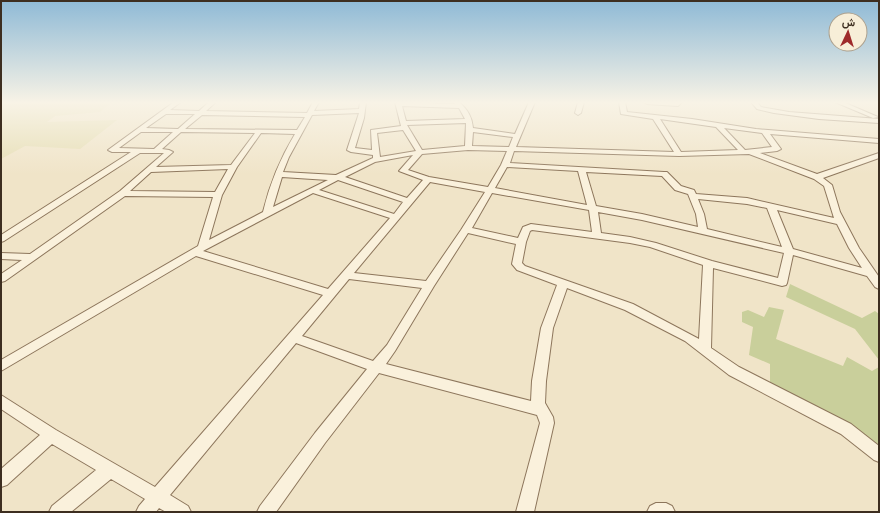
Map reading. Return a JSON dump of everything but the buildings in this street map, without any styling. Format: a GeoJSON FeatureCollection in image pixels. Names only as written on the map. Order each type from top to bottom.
{"type":"FeatureCollection","features":[{"type":"Feature","properties":{"kind":"street"},"geometry":{"type":"LineString","coordinates":[[1,279],[123,193],[170,151],[112,150],[145,126]]}},
{"type":"Feature","properties":{"kind":"street"},"geometry":{"type":"LineString","coordinates":[[155,151],[183,126]]}},
{"type":"Feature","properties":{"kind":"street"},"geometry":{"type":"LineString","coordinates":[[266,213],[285,157],[303,126]]}},
{"type":"Feature","properties":{"kind":"street"},"geometry":{"type":"LineString","coordinates":[[359,126],[351,150],[377,156],[468,148],[679,154],[777,150],[764,131]]}},
{"type":"Feature","properties":{"kind":"street"},"geometry":{"type":"LineString","coordinates":[[377,156],[373,131],[404,126],[420,152]]}},
{"type":"Feature","properties":{"kind":"street"},"geometry":{"type":"LineString","coordinates":[[468,148],[472,130],[471,126]]}},
{"type":"Feature","properties":{"kind":"street"},"geometry":{"type":"LineString","coordinates":[[266,512],[320,438],[391,348],[429,285],[491,190],[505,165],[522,126]]}},
{"type":"Feature","properties":{"kind":"street"},"geometry":{"type":"LineString","coordinates":[[661,126],[679,154]]}},
{"type":"Feature","properties":{"kind":"street"},"geometry":{"type":"LineString","coordinates":[[719,126],[879,141]]}},
{"type":"Feature","properties":{"kind":"street"},"geometry":{"type":"LineString","coordinates":[[719,126],[746,152],[818,177],[829,186],[840,222],[854,248],[879,285]]}},
{"type":"Feature","properties":{"kind":"street"},"geometry":{"type":"LineString","coordinates":[[139,130],[299,132]]}},
{"type":"Feature","properties":{"kind":"street"},"geometry":{"type":"LineString","coordinates":[[472,130],[518,136]]}},
{"type":"Feature","properties":{"kind":"street"},"geometry":{"type":"LineString","coordinates":[[198,250],[218,195],[233,167],[259,132]]}},
{"type":"Feature","properties":{"kind":"street"},"geometry":{"type":"LineString","coordinates":[[1,239],[138,151]]}},
{"type":"Feature","properties":{"kind":"street"},"geometry":{"type":"LineString","coordinates":[[420,152],[403,171],[428,179],[642,217],[789,251],[870,273]]}},
{"type":"Feature","properties":{"kind":"street"},"geometry":{"type":"LineString","coordinates":[[818,177],[879,155]]}},
{"type":"Feature","properties":{"kind":"street"},"geometry":{"type":"LineString","coordinates":[[1,366],[198,250],[311,190],[339,178],[377,156]]}},
{"type":"Feature","properties":{"kind":"street"},"geometry":{"type":"LineString","coordinates":[[505,165],[662,173],[666,175],[678,188],[690,191],[694,196],[700,214],[703,231]]}},
{"type":"Feature","properties":{"kind":"street"},"geometry":{"type":"LineString","coordinates":[[149,170],[233,167]]}},
{"type":"Feature","properties":{"kind":"street"},"geometry":{"type":"LineString","coordinates":[[580,169],[594,209],[597,236]]}},
{"type":"Feature","properties":{"kind":"street"},"geometry":{"type":"LineString","coordinates":[[278,174],[339,178],[408,201]]}},
{"type":"Feature","properties":{"kind":"street"},"geometry":{"type":"LineString","coordinates":[[145,512],[292,337],[428,179]]}},
{"type":"Feature","properties":{"kind":"street"},"geometry":{"type":"LineString","coordinates":[[311,190],[395,217]]}},
{"type":"Feature","properties":{"kind":"street"},"geometry":{"type":"LineString","coordinates":[[123,193],[218,195]]}},
{"type":"Feature","properties":{"kind":"street"},"geometry":{"type":"LineString","coordinates":[[694,196],[736,199],[840,222]]}},
{"type":"Feature","properties":{"kind":"street"},"geometry":{"type":"LineString","coordinates":[[771,207],[789,251],[782,283],[775,283],[653,245],[531,227],[526,229],[521,242],[518,266],[629,306],[689,338],[734,371],[846,429],[879,455]]}},
{"type":"Feature","properties":{"kind":"street"},"geometry":{"type":"LineString","coordinates":[[466,230],[521,242]]}},
{"type":"Feature","properties":{"kind":"street"},"geometry":{"type":"LineString","coordinates":[[198,250],[330,293]]}},
{"type":"Feature","properties":{"kind":"street"},"geometry":{"type":"LineString","coordinates":[[1,256],[32,257]]}},
{"type":"Feature","properties":{"kind":"street"},"geometry":{"type":"LineString","coordinates":[[705,349],[708,263]]}},
{"type":"Feature","properties":{"kind":"street"},"geometry":{"type":"LineString","coordinates":[[346,275],[429,285]]}},
{"type":"Feature","properties":{"kind":"street"},"geometry":{"type":"LineString","coordinates":[[525,512],[547,422],[537,402],[547,328],[563,283]]}},
{"type":"Feature","properties":{"kind":"street"},"geometry":{"type":"LineString","coordinates":[[292,337],[376,367],[542,410]]}},
{"type":"Feature","properties":{"kind":"street"},"geometry":{"type":"LineString","coordinates":[[1,401],[51,435],[182,512]]}},
{"type":"Feature","properties":{"kind":"street"},"geometry":{"type":"LineString","coordinates":[[1,479],[51,435]]}},
{"type":"Feature","properties":{"kind":"street"},"geometry":{"type":"LineString","coordinates":[[58,512],[110,469]]}},
{"type":"Feature","properties":{"kind":"street"},"geometry":{"type":"LineString","coordinates":[[656,512],[666,512]]}},
{"type":"Feature","properties":{"kind":"shaded area"},"geometry":{"type":"Polygon","coordinates":[[[1,126],[109,126],[80,149],[25,146],[1,159],[1,126]]]}},
{"type":"Feature","properties":{"kind":"green space"},"geometry":{"type":"Polygon","coordinates":[[[790,284],[862,318],[875,311],[879,314],[879,360],[855,329],[786,297],[790,284]]]}},
{"type":"Feature","properties":{"kind":"green space"},"geometry":{"type":"Polygon","coordinates":[[[769,307],[784,310],[776,339],[843,366],[847,357],[872,371],[879,367],[879,450],[770,386],[770,364],[749,355],[753,327],[742,322],[742,312],[748,310],[764,317],[769,307]]]}}]}
